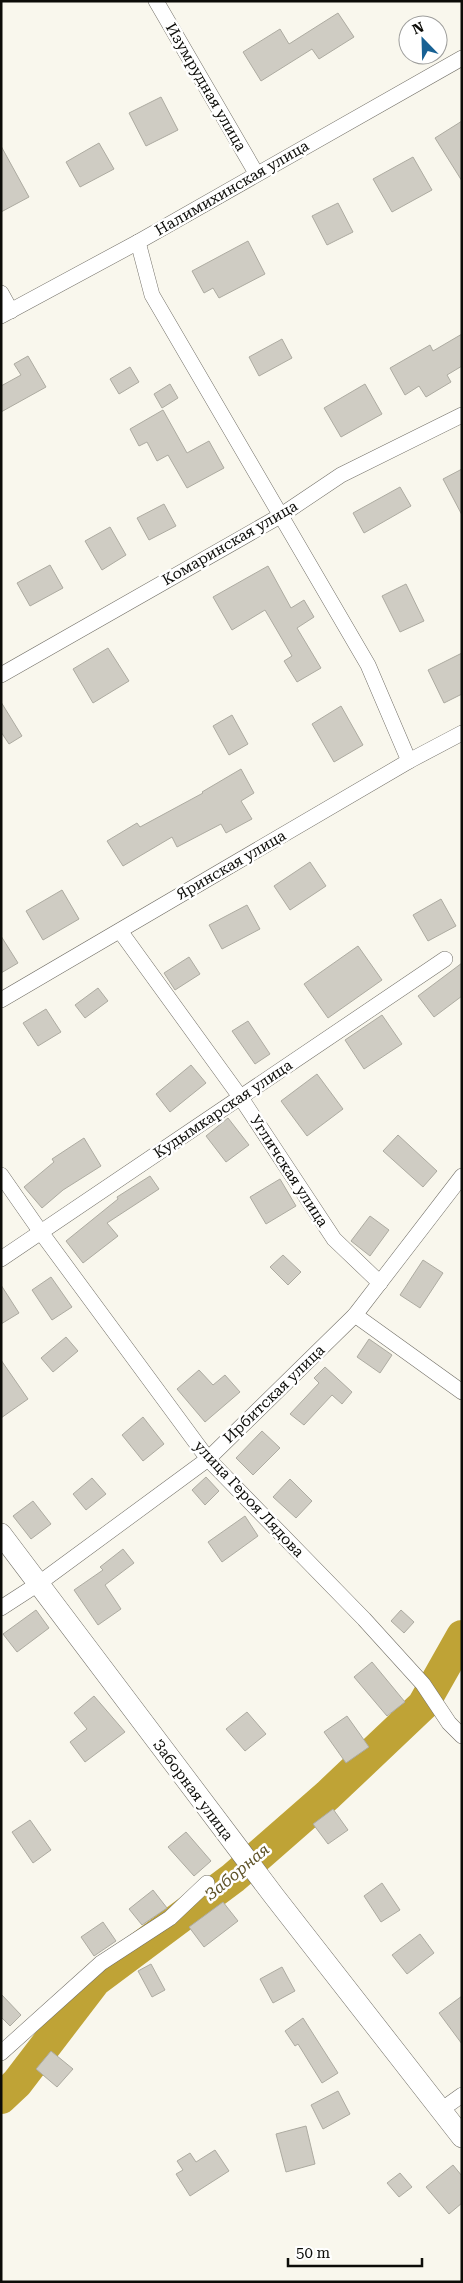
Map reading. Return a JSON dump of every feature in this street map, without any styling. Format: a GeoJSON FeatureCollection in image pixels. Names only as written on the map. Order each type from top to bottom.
{"type":"FeatureCollection","features":[{"type":"Feature","properties":{"kind":"street","name":"Изумрудная улица"},"geometry":{"type":"LineString","coordinates":[[156,1],[256,173]]}},
{"type":"Feature","properties":{"kind":"street","name":"Налимихинская улица"},"geometry":{"type":"LineString","coordinates":[[6,313],[138,242],[256,173],[462,58]]}},
{"type":"Feature","properties":{"kind":"street"},"geometry":{"type":"LineString","coordinates":[[138,242],[152,295],[368,665],[408,761]]}},
{"type":"Feature","properties":{"kind":"street"},"geometry":{"type":"LineString","coordinates":[[1,293],[6,313]]}},
{"type":"Feature","properties":{"kind":"street","name":"Комаринская улица"},"geometry":{"type":"LineString","coordinates":[[1,675],[280,516],[341,475],[462,415]]}},
{"type":"Feature","properties":{"kind":"street","name":"Яринская улица"},"geometry":{"type":"LineString","coordinates":[[1,1000],[408,761],[462,732]]}},
{"type":"Feature","properties":{"kind":"street","name":"Угличская улица"},"geometry":{"type":"LineString","coordinates":[[120,930],[241,1098],[334,1240],[380,1283]]}},
{"type":"Feature","properties":{"kind":"street","name":"Кудымкарская улица"},"geometry":{"type":"LineString","coordinates":[[1,1258],[445,959]]}},
{"type":"Feature","properties":{"kind":"street","name":"улица Героя Лядова"},"geometry":{"type":"LineString","coordinates":[[1,1175],[40,1232],[208,1459],[364,1619],[423,1684],[449,1723],[462,1736]]}},
{"type":"Feature","properties":{"kind":"street","name":"Ирбитская улица"},"geometry":{"type":"LineString","coordinates":[[1,1608],[38,1584],[208,1459],[355,1315],[462,1176]]}},
{"type":"Feature","properties":{"kind":"street"},"geometry":{"type":"LineString","coordinates":[[355,1315],[462,1392]]}},
{"type":"Feature","properties":{"kind":"street","name":"Заборная улица"},"geometry":{"type":"LineString","coordinates":[[1,1534],[218,1823],[462,2138]]}},
{"type":"Feature","properties":{"kind":"street"},"geometry":{"type":"LineString","coordinates":[[1,2053],[101,1963],[170,1918],[207,1883]]}},
{"type":"Feature","properties":{"kind":"street"},"geometry":{"type":"LineString","coordinates":[[441,2110],[462,2095]]}},
{"type":"Feature","properties":{"kind":"building"},"geometry":{"type":"Polygon","coordinates":[[[338,13],[354,37],[319,59],[312,49],[261,81],[243,52],[280,29],[289,44],[338,13]]]}},
{"type":"Feature","properties":{"kind":"building"},"geometry":{"type":"Polygon","coordinates":[[[161,97],[178,130],[146,146],[129,113],[161,97]]]}},
{"type":"Feature","properties":{"kind":"building"},"geometry":{"type":"Polygon","coordinates":[[[462,121],[462,181],[435,138],[462,121]]]}},
{"type":"Feature","properties":{"kind":"building"},"geometry":{"type":"Polygon","coordinates":[[[99,143],[114,169],[80,187],[66,162],[99,143]]]}},
{"type":"Feature","properties":{"kind":"building"},"geometry":{"type":"Polygon","coordinates":[[[1,146],[29,197],[1,212],[1,146]]]}},
{"type":"Feature","properties":{"kind":"building"},"geometry":{"type":"Polygon","coordinates":[[[413,157],[432,190],[392,212],[373,179],[413,157]]]}},
{"type":"Feature","properties":{"kind":"building"},"geometry":{"type":"Polygon","coordinates":[[[338,203],[353,232],[327,245],[312,216],[338,203]]]}},
{"type":"Feature","properties":{"kind":"building"},"geometry":{"type":"Polygon","coordinates":[[[248,241],[265,274],[219,298],[213,288],[204,293],[192,271],[248,241]]]}},
{"type":"Feature","properties":{"kind":"building"},"geometry":{"type":"Polygon","coordinates":[[[462,334],[462,366],[447,375],[451,382],[426,397],[419,386],[405,395],[390,368],[430,345],[433,351],[462,334]]]}},
{"type":"Feature","properties":{"kind":"building"},"geometry":{"type":"Polygon","coordinates":[[[282,339],[292,358],[259,376],[249,357],[282,339]]]}},
{"type":"Feature","properties":{"kind":"building"},"geometry":{"type":"Polygon","coordinates":[[[28,356],[46,387],[1,412],[1,386],[21,375],[14,364],[28,356]]]}},
{"type":"Feature","properties":{"kind":"building"},"geometry":{"type":"Polygon","coordinates":[[[130,367],[139,382],[119,394],[110,379],[130,367]]]}},
{"type":"Feature","properties":{"kind":"building"},"geometry":{"type":"Polygon","coordinates":[[[170,384],[178,398],[162,408],[154,394],[170,384]]]}},
{"type":"Feature","properties":{"kind":"building"},"geometry":{"type":"Polygon","coordinates":[[[365,384],[382,414],[341,437],[324,408],[365,384]]]}},
{"type":"Feature","properties":{"kind":"building"},"geometry":{"type":"Polygon","coordinates":[[[163,410],[187,453],[209,441],[224,468],[187,488],[168,455],[157,461],[147,442],[139,446],[130,429],[163,410]]]}},
{"type":"Feature","properties":{"kind":"building"},"geometry":{"type":"Polygon","coordinates":[[[462,469],[462,515],[443,479],[462,469]]]}},
{"type":"Feature","properties":{"kind":"building"},"geometry":{"type":"Polygon","coordinates":[[[400,487],[411,506],[364,533],[353,513],[400,487]]]}},
{"type":"Feature","properties":{"kind":"building"},"geometry":{"type":"Polygon","coordinates":[[[164,504],[176,526],[149,540],[137,518],[164,504]]]}},
{"type":"Feature","properties":{"kind":"building"},"geometry":{"type":"Polygon","coordinates":[[[110,527],[126,555],[102,570],[85,541],[110,527]]]}},
{"type":"Feature","properties":{"kind":"building"},"geometry":{"type":"Polygon","coordinates":[[[50,565],[63,588],[30,606],[17,583],[50,565]]]}},
{"type":"Feature","properties":{"kind":"building"},"geometry":{"type":"Polygon","coordinates":[[[268,566],[291,608],[304,600],[314,617],[297,628],[321,668],[297,682],[284,661],[292,656],[265,610],[232,630],[213,597],[268,566]]]}},
{"type":"Feature","properties":{"kind":"building"},"geometry":{"type":"Polygon","coordinates":[[[406,584],[424,621],[400,632],[382,596],[406,584]]]}},
{"type":"Feature","properties":{"kind":"building"},"geometry":{"type":"Polygon","coordinates":[[[108,648],[129,681],[93,703],[73,669],[108,648]]]}},
{"type":"Feature","properties":{"kind":"building"},"geometry":{"type":"Polygon","coordinates":[[[462,653],[462,694],[444,703],[428,670],[462,653]]]}},
{"type":"Feature","properties":{"kind":"building"},"geometry":{"type":"Polygon","coordinates":[[[1,702],[22,736],[9,744],[1,732],[1,702]]]}},
{"type":"Feature","properties":{"kind":"building"},"geometry":{"type":"Polygon","coordinates":[[[341,706],[363,745],[334,762],[312,724],[341,706]]]}},
{"type":"Feature","properties":{"kind":"building"},"geometry":{"type":"Polygon","coordinates":[[[232,715],[248,744],[229,755],[213,726],[232,715]]]}},
{"type":"Feature","properties":{"kind":"building"},"geometry":{"type":"Polygon","coordinates":[[[241,769],[254,793],[241,801],[252,819],[226,833],[221,824],[177,847],[172,837],[123,866],[107,841],[137,823],[140,827],[203,793],[241,769]]]}},
{"type":"Feature","properties":{"kind":"building"},"geometry":{"type":"Polygon","coordinates":[[[310,862],[326,886],[290,910],[274,886],[310,862]]]}},
{"type":"Feature","properties":{"kind":"building"},"geometry":{"type":"Polygon","coordinates":[[[62,890],[79,919],[43,940],[26,911],[62,890]]]}},
{"type":"Feature","properties":{"kind":"building"},"geometry":{"type":"Polygon","coordinates":[[[441,899],[456,926],[428,941],[413,915],[441,899]]]}},
{"type":"Feature","properties":{"kind":"building"},"geometry":{"type":"Polygon","coordinates":[[[247,905],[260,929],[222,949],[209,925],[247,905]]]}},
{"type":"Feature","properties":{"kind":"building"},"geometry":{"type":"Polygon","coordinates":[[[1,936],[18,963],[1,973],[1,936]]]}},
{"type":"Feature","properties":{"kind":"building"},"geometry":{"type":"Polygon","coordinates":[[[358,946],[382,980],[328,1018],[304,984],[358,946]]]}},
{"type":"Feature","properties":{"kind":"building"},"geometry":{"type":"Polygon","coordinates":[[[189,957],[200,974],[175,990],[164,973],[189,957]]]}},
{"type":"Feature","properties":{"kind":"building"},"geometry":{"type":"Polygon","coordinates":[[[462,963],[462,996],[434,1017],[418,996],[462,963]]]}},
{"type":"Feature","properties":{"kind":"building"},"geometry":{"type":"Polygon","coordinates":[[[98,988],[108,1001],[85,1018],[75,1005],[98,988]]]}},
{"type":"Feature","properties":{"kind":"building"},"geometry":{"type":"Polygon","coordinates":[[[46,1009],[61,1032],[38,1046],[23,1023],[46,1009]]]}},
{"type":"Feature","properties":{"kind":"building"},"geometry":{"type":"Polygon","coordinates":[[[382,1015],[402,1044],[364,1069],[345,1040],[382,1015]]]}},
{"type":"Feature","properties":{"kind":"building"},"geometry":{"type":"Polygon","coordinates":[[[248,1021],[270,1054],[255,1064],[232,1031],[248,1021]]]}},
{"type":"Feature","properties":{"kind":"building"},"geometry":{"type":"Polygon","coordinates":[[[191,1065],[206,1083],[170,1112],[156,1094],[191,1065]]]}},
{"type":"Feature","properties":{"kind":"building"},"geometry":{"type":"Polygon","coordinates":[[[317,1074],[343,1109],[307,1136],[281,1101],[317,1074]]]}},
{"type":"Feature","properties":{"kind":"building"},"geometry":{"type":"Polygon","coordinates":[[[228,1118],[249,1145],[226,1162],[206,1136],[228,1118]]]}},
{"type":"Feature","properties":{"kind":"building"},"geometry":{"type":"Polygon","coordinates":[[[398,1135],[437,1171],[423,1187],[383,1151],[398,1135]]]}},
{"type":"Feature","properties":{"kind":"building"},"geometry":{"type":"Polygon","coordinates":[[[84,1138],[101,1166],[63,1190],[42,1208],[24,1187],[54,1162],[52,1159],[84,1138]]]}},
{"type":"Feature","properties":{"kind":"building"},"geometry":{"type":"Polygon","coordinates":[[[150,1176],[159,1189],[107,1223],[118,1236],[83,1263],[66,1241],[118,1199],[117,1197],[150,1176]]]}},
{"type":"Feature","properties":{"kind":"building"},"geometry":{"type":"Polygon","coordinates":[[[280,1179],[296,1206],[266,1224],[250,1197],[280,1179]]]}},
{"type":"Feature","properties":{"kind":"building"},"geometry":{"type":"Polygon","coordinates":[[[370,1216],[389,1230],[370,1256],[351,1241],[370,1216]]]}},
{"type":"Feature","properties":{"kind":"building"},"geometry":{"type":"Polygon","coordinates":[[[283,1255],[301,1272],[288,1285],[270,1267],[283,1255]]]}},
{"type":"Feature","properties":{"kind":"building"},"geometry":{"type":"Polygon","coordinates":[[[423,1260],[443,1273],[420,1308],[400,1295],[423,1260]]]}},
{"type":"Feature","properties":{"kind":"building"},"geometry":{"type":"Polygon","coordinates":[[[51,1277],[72,1307],[52,1320],[32,1290],[51,1277]]]}},
{"type":"Feature","properties":{"kind":"building"},"geometry":{"type":"Polygon","coordinates":[[[1,1285],[19,1313],[1,1324],[1,1285]]]}},
{"type":"Feature","properties":{"kind":"building"},"geometry":{"type":"Polygon","coordinates":[[[66,1337],[78,1351],[53,1372],[41,1358],[66,1337]]]}},
{"type":"Feature","properties":{"kind":"building"},"geometry":{"type":"Polygon","coordinates":[[[369,1339],[392,1355],[380,1373],[357,1357],[369,1339]]]}},
{"type":"Feature","properties":{"kind":"building"},"geometry":{"type":"Polygon","coordinates":[[[1,1360],[28,1399],[1,1418],[1,1360]]]}},
{"type":"Feature","properties":{"kind":"building"},"geometry":{"type":"Polygon","coordinates":[[[325,1367],[352,1392],[342,1404],[332,1395],[304,1425],[290,1414],[319,1383],[314,1378],[325,1367]]]}},
{"type":"Feature","properties":{"kind":"building"},"geometry":{"type":"Polygon","coordinates":[[[199,1370],[213,1385],[225,1375],[240,1392],[205,1422],[177,1389],[199,1370]]]}},
{"type":"Feature","properties":{"kind":"building"},"geometry":{"type":"Polygon","coordinates":[[[143,1417],[164,1444],[143,1461],[122,1435],[143,1417]]]}},
{"type":"Feature","properties":{"kind":"building"},"geometry":{"type":"Polygon","coordinates":[[[262,1431],[280,1448],[253,1475],[236,1458],[262,1431]]]}},
{"type":"Feature","properties":{"kind":"building"},"geometry":{"type":"Polygon","coordinates":[[[206,1477],[219,1491],[205,1505],[192,1490],[206,1477]]]}},
{"type":"Feature","properties":{"kind":"building"},"geometry":{"type":"Polygon","coordinates":[[[92,1478],[106,1494],[86,1510],[73,1494],[92,1478]]]}},
{"type":"Feature","properties":{"kind":"building"},"geometry":{"type":"Polygon","coordinates":[[[290,1479],[312,1501],[296,1518],[273,1497],[290,1479]]]}},
{"type":"Feature","properties":{"kind":"building"},"geometry":{"type":"Polygon","coordinates":[[[33,1501],[51,1524],[31,1539],[13,1516],[33,1501]]]}},
{"type":"Feature","properties":{"kind":"building"},"geometry":{"type":"Polygon","coordinates":[[[245,1516],[258,1536],[222,1562],[208,1542],[245,1516]]]}},
{"type":"Feature","properties":{"kind":"building"},"geometry":{"type":"Polygon","coordinates":[[[123,1549],[134,1563],[105,1585],[121,1609],[98,1625],[74,1590],[103,1570],[100,1567],[123,1549]]]}},
{"type":"Feature","properties":{"kind":"building"},"geometry":{"type":"Polygon","coordinates":[[[36,1610],[49,1628],[17,1652],[3,1634],[36,1610]]]}},
{"type":"Feature","properties":{"kind":"building"},"geometry":{"type":"Polygon","coordinates":[[[401,1610],[414,1622],[404,1633],[391,1621],[401,1610]]]}},
{"type":"Feature","properties":{"kind":"building"},"geometry":{"type":"Polygon","coordinates":[[[372,1662],[405,1702],[387,1716],[354,1677],[372,1662]]]}},
{"type":"Feature","properties":{"kind":"building"},"geometry":{"type":"Polygon","coordinates":[[[94,1696],[125,1732],[85,1762],[70,1742],[87,1729],[74,1713],[94,1696]]]}},
{"type":"Feature","properties":{"kind":"building"},"geometry":{"type":"Polygon","coordinates":[[[247,1712],[266,1734],[245,1751],[226,1729],[247,1712]]]}},
{"type":"Feature","properties":{"kind":"building"},"geometry":{"type":"Polygon","coordinates":[[[347,1716],[369,1747],[346,1763],[324,1732],[347,1716]]]}},
{"type":"Feature","properties":{"kind":"building"},"geometry":{"type":"Polygon","coordinates":[[[333,1809],[348,1830],[328,1844],[313,1824],[333,1809]]]}},
{"type":"Feature","properties":{"kind":"building"},"geometry":{"type":"Polygon","coordinates":[[[30,1820],[51,1850],[33,1863],[12,1832],[30,1820]]]}},
{"type":"Feature","properties":{"kind":"building"},"geometry":{"type":"Polygon","coordinates":[[[186,1832],[211,1861],[194,1876],[168,1847],[186,1832]]]}},
{"type":"Feature","properties":{"kind":"building"},"geometry":{"type":"Polygon","coordinates":[[[382,1883],[400,1910],[381,1922],[364,1896],[382,1883]]]}},
{"type":"Feature","properties":{"kind":"building"},"geometry":{"type":"Polygon","coordinates":[[[153,1890],[167,1908],[142,1925],[129,1909],[153,1890]]]}},
{"type":"Feature","properties":{"kind":"building"},"geometry":{"type":"Polygon","coordinates":[[[223,1902],[238,1921],[204,1947],[189,1927],[223,1902]]]}},
{"type":"Feature","properties":{"kind":"building"},"geometry":{"type":"Polygon","coordinates":[[[103,1922],[116,1941],[94,1956],[81,1937],[103,1922]]]}},
{"type":"Feature","properties":{"kind":"building"},"geometry":{"type":"Polygon","coordinates":[[[420,1934],[434,1953],[407,1974],[392,1955],[420,1934]]]}},
{"type":"Feature","properties":{"kind":"building"},"geometry":{"type":"Polygon","coordinates":[[[151,1964],[165,1990],[152,1997],[138,1971],[151,1964]]]}},
{"type":"Feature","properties":{"kind":"building"},"geometry":{"type":"Polygon","coordinates":[[[282,1967],[295,1991],[273,2003],[260,1979],[282,1967]]]}},
{"type":"Feature","properties":{"kind":"building"},"geometry":{"type":"Polygon","coordinates":[[[1,1994],[21,2015],[10,2026],[1,2017],[1,1994]]]}},
{"type":"Feature","properties":{"kind":"building"},"geometry":{"type":"Polygon","coordinates":[[[462,1996],[462,2044],[439,2013],[462,1996]]]}},
{"type":"Feature","properties":{"kind":"building"},"geometry":{"type":"Polygon","coordinates":[[[303,2018],[338,2073],[322,2083],[298,2044],[295,2046],[285,2031],[303,2018]]]}},
{"type":"Feature","properties":{"kind":"building"},"geometry":{"type":"Polygon","coordinates":[[[51,2051],[73,2069],[57,2087],[36,2069],[51,2051]]]}},
{"type":"Feature","properties":{"kind":"building"},"geometry":{"type":"Polygon","coordinates":[[[338,2091],[350,2114],[323,2129],[311,2105],[338,2091]]]}},
{"type":"Feature","properties":{"kind":"building"},"geometry":{"type":"Polygon","coordinates":[[[306,2126],[315,2164],[286,2172],[276,2134],[306,2126]]]}},
{"type":"Feature","properties":{"kind":"building"},"geometry":{"type":"Polygon","coordinates":[[[215,2150],[229,2171],[190,2196],[176,2174],[183,2170],[177,2161],[190,2153],[196,2162],[215,2150]]]}},
{"type":"Feature","properties":{"kind":"building"},"geometry":{"type":"Polygon","coordinates":[[[453,2165],[462,2176],[462,2203],[449,2214],[426,2187],[453,2165]]]}},
{"type":"Feature","properties":{"kind":"building"},"geometry":{"type":"Polygon","coordinates":[[[400,2173],[412,2187],[399,2197],[387,2183],[400,2173]]]}},
{"type":"Feature","properties":{"kind":"waterway","name":"Заборная"},"geometry":{"type":"LineString","coordinates":[[1,2098],[17,2083],[95,1981],[233,1878],[328,1795],[423,1705],[462,1636]]}}]}
